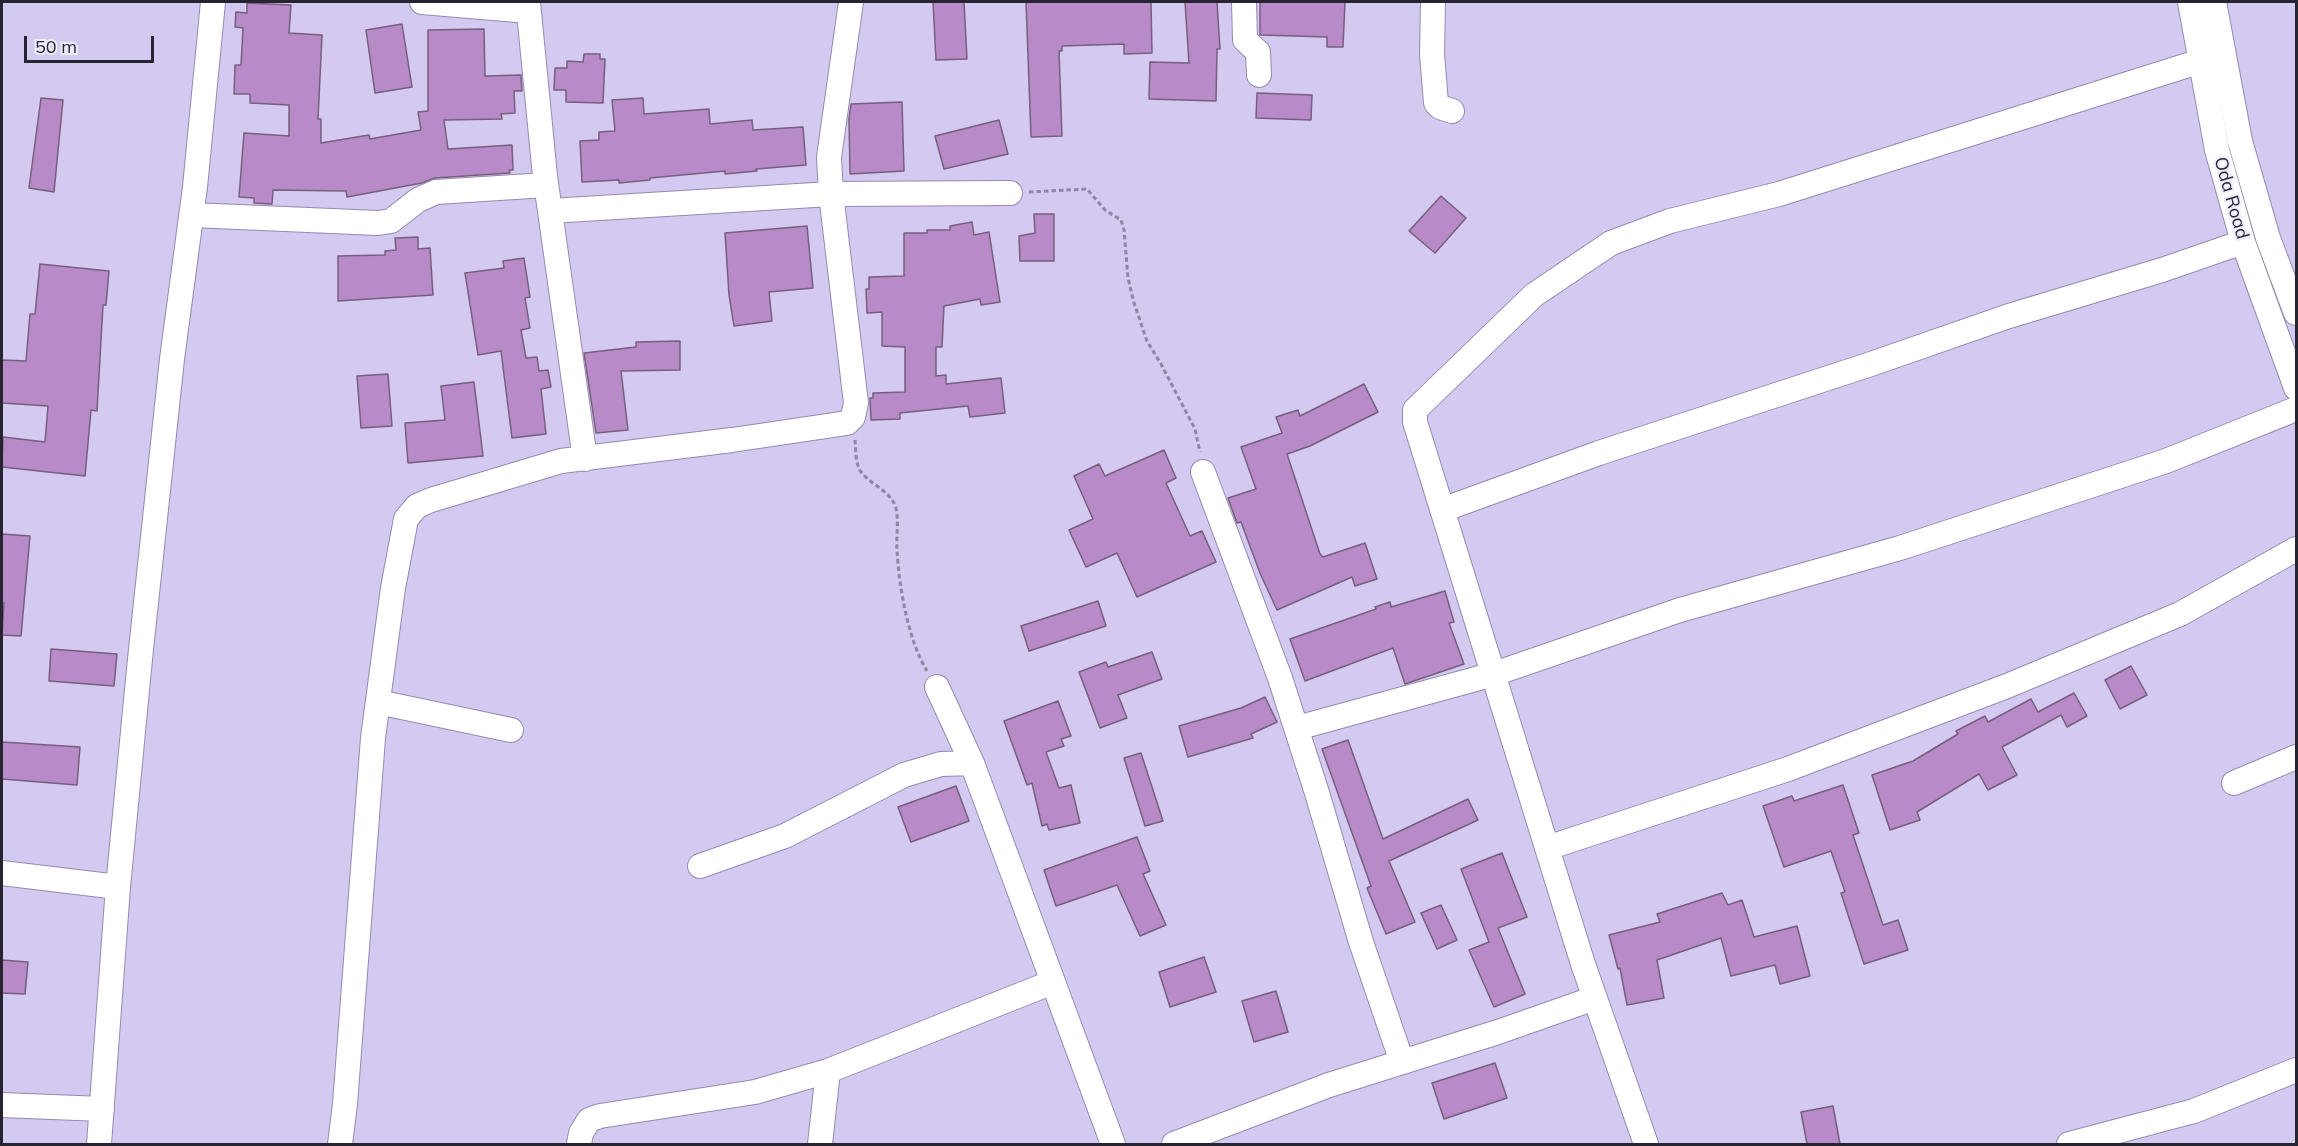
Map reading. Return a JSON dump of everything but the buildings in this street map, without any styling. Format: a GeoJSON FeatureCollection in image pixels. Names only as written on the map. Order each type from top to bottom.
{"type":"FeatureCollection","features":[{"type":"Feature","properties":{"kind":"street"},"geometry":{"type":"LineString","coordinates":[[99,1144],[118,887],[171,370],[192,215],[213,2]]}},
{"type":"Feature","properties":{"kind":"street"},"geometry":{"type":"LineString","coordinates":[[422,2],[528,6],[546,184],[585,459]]}},
{"type":"Feature","properties":{"kind":"street"},"geometry":{"type":"LineString","coordinates":[[340,1144],[373,738],[393,588],[406,519],[417,506],[431,500],[561,461],[847,423],[853,417],[856,403],[831,194],[830,157],[851,2]]}},
{"type":"Feature","properties":{"kind":"street"},"geometry":{"type":"LineString","coordinates":[[1245,2],[1245,40],[1258,52],[1259,75]]}},
{"type":"Feature","properties":{"kind":"street"},"geometry":{"type":"LineString","coordinates":[[1433,2],[1432,54],[1436,103],[1452,111]]}},
{"type":"Feature","properties":{"kind":"street","name":"Oda Road"},"geometry":{"type":"LineString","coordinates":[[2190,2],[2217,150],[2243,242],[2296,388]]}},
{"type":"Feature","properties":{"kind":"street","name":"Oda Road"},"geometry":{"type":"LineString","coordinates":[[2214,2],[2240,141],[2268,238],[2296,313]]}},
{"type":"Feature","properties":{"kind":"street"},"geometry":{"type":"LineString","coordinates":[[1646,1144],[1595,998],[1547,848],[1415,422],[1415,410],[1534,295],[1611,243],[1670,221],[1779,194],[2201,61]]}},
{"type":"Feature","properties":{"kind":"street"},"geometry":{"type":"LineString","coordinates":[[192,215],[378,223],[391,221],[418,200],[436,192],[546,184]]}},
{"type":"Feature","properties":{"kind":"street"},"geometry":{"type":"LineString","coordinates":[[550,212],[831,194],[1010,193]]}},
{"type":"Feature","properties":{"kind":"street"},"geometry":{"type":"LineString","coordinates":[[1442,510],[1599,453],[2009,316],[2162,270],[2243,242]]}},
{"type":"Feature","properties":{"kind":"street"},"geometry":{"type":"LineString","coordinates":[[1297,728],[1494,674],[1680,610],[1900,548],[2166,461],[2296,409]]}},
{"type":"Feature","properties":{"kind":"street"},"geometry":{"type":"LineString","coordinates":[[1203,472],[1297,728],[1360,942],[1402,1062]]}},
{"type":"Feature","properties":{"kind":"street"},"geometry":{"type":"LineString","coordinates":[[1547,848],[1788,769],[2007,686],[2180,614],[2296,549]]}},
{"type":"Feature","properties":{"kind":"street"},"geometry":{"type":"LineString","coordinates":[[938,687],[972,763],[1113,1144]]}},
{"type":"Feature","properties":{"kind":"street"},"geometry":{"type":"LineString","coordinates":[[378,702],[511,730]]}},
{"type":"Feature","properties":{"kind":"street"},"geometry":{"type":"LineString","coordinates":[[2234,783],[2296,757]]}},
{"type":"Feature","properties":{"kind":"street"},"geometry":{"type":"LineString","coordinates":[[700,866],[786,836],[904,775],[941,764],[972,763]]}},
{"type":"Feature","properties":{"kind":"street"},"geometry":{"type":"LineString","coordinates":[[2,873],[118,887]]}},
{"type":"Feature","properties":{"kind":"street"},"geometry":{"type":"LineString","coordinates":[[579,1144],[581,1133],[589,1120],[600,1116],[755,1092],[828,1071],[1053,982]]}},
{"type":"Feature","properties":{"kind":"street"},"geometry":{"type":"LineString","coordinates":[[1174,1144],[1329,1085],[1498,1032],[1595,998]]}},
{"type":"Feature","properties":{"kind":"street"},"geometry":{"type":"LineString","coordinates":[[2069,1144],[2194,1111],[2296,1070]]}},
{"type":"Feature","properties":{"kind":"street"},"geometry":{"type":"LineString","coordinates":[[820,1144],[828,1071]]}},
{"type":"Feature","properties":{"kind":"street"},"geometry":{"type":"LineString","coordinates":[[2,1105],[102,1109]]}},
{"type":"Feature","properties":{"kind":"path"},"geometry":{"type":"LineString","coordinates":[[1010,193],[1087,189],[1105,210],[1121,220],[1128,278],[1134,303],[1147,341],[1195,429],[1203,472]]}},
{"type":"Feature","properties":{"kind":"path"},"geometry":{"type":"LineString","coordinates":[[853,417],[856,456],[861,471],[894,502],[897,512],[897,551],[912,639],[920,660],[938,687]]}}]}
